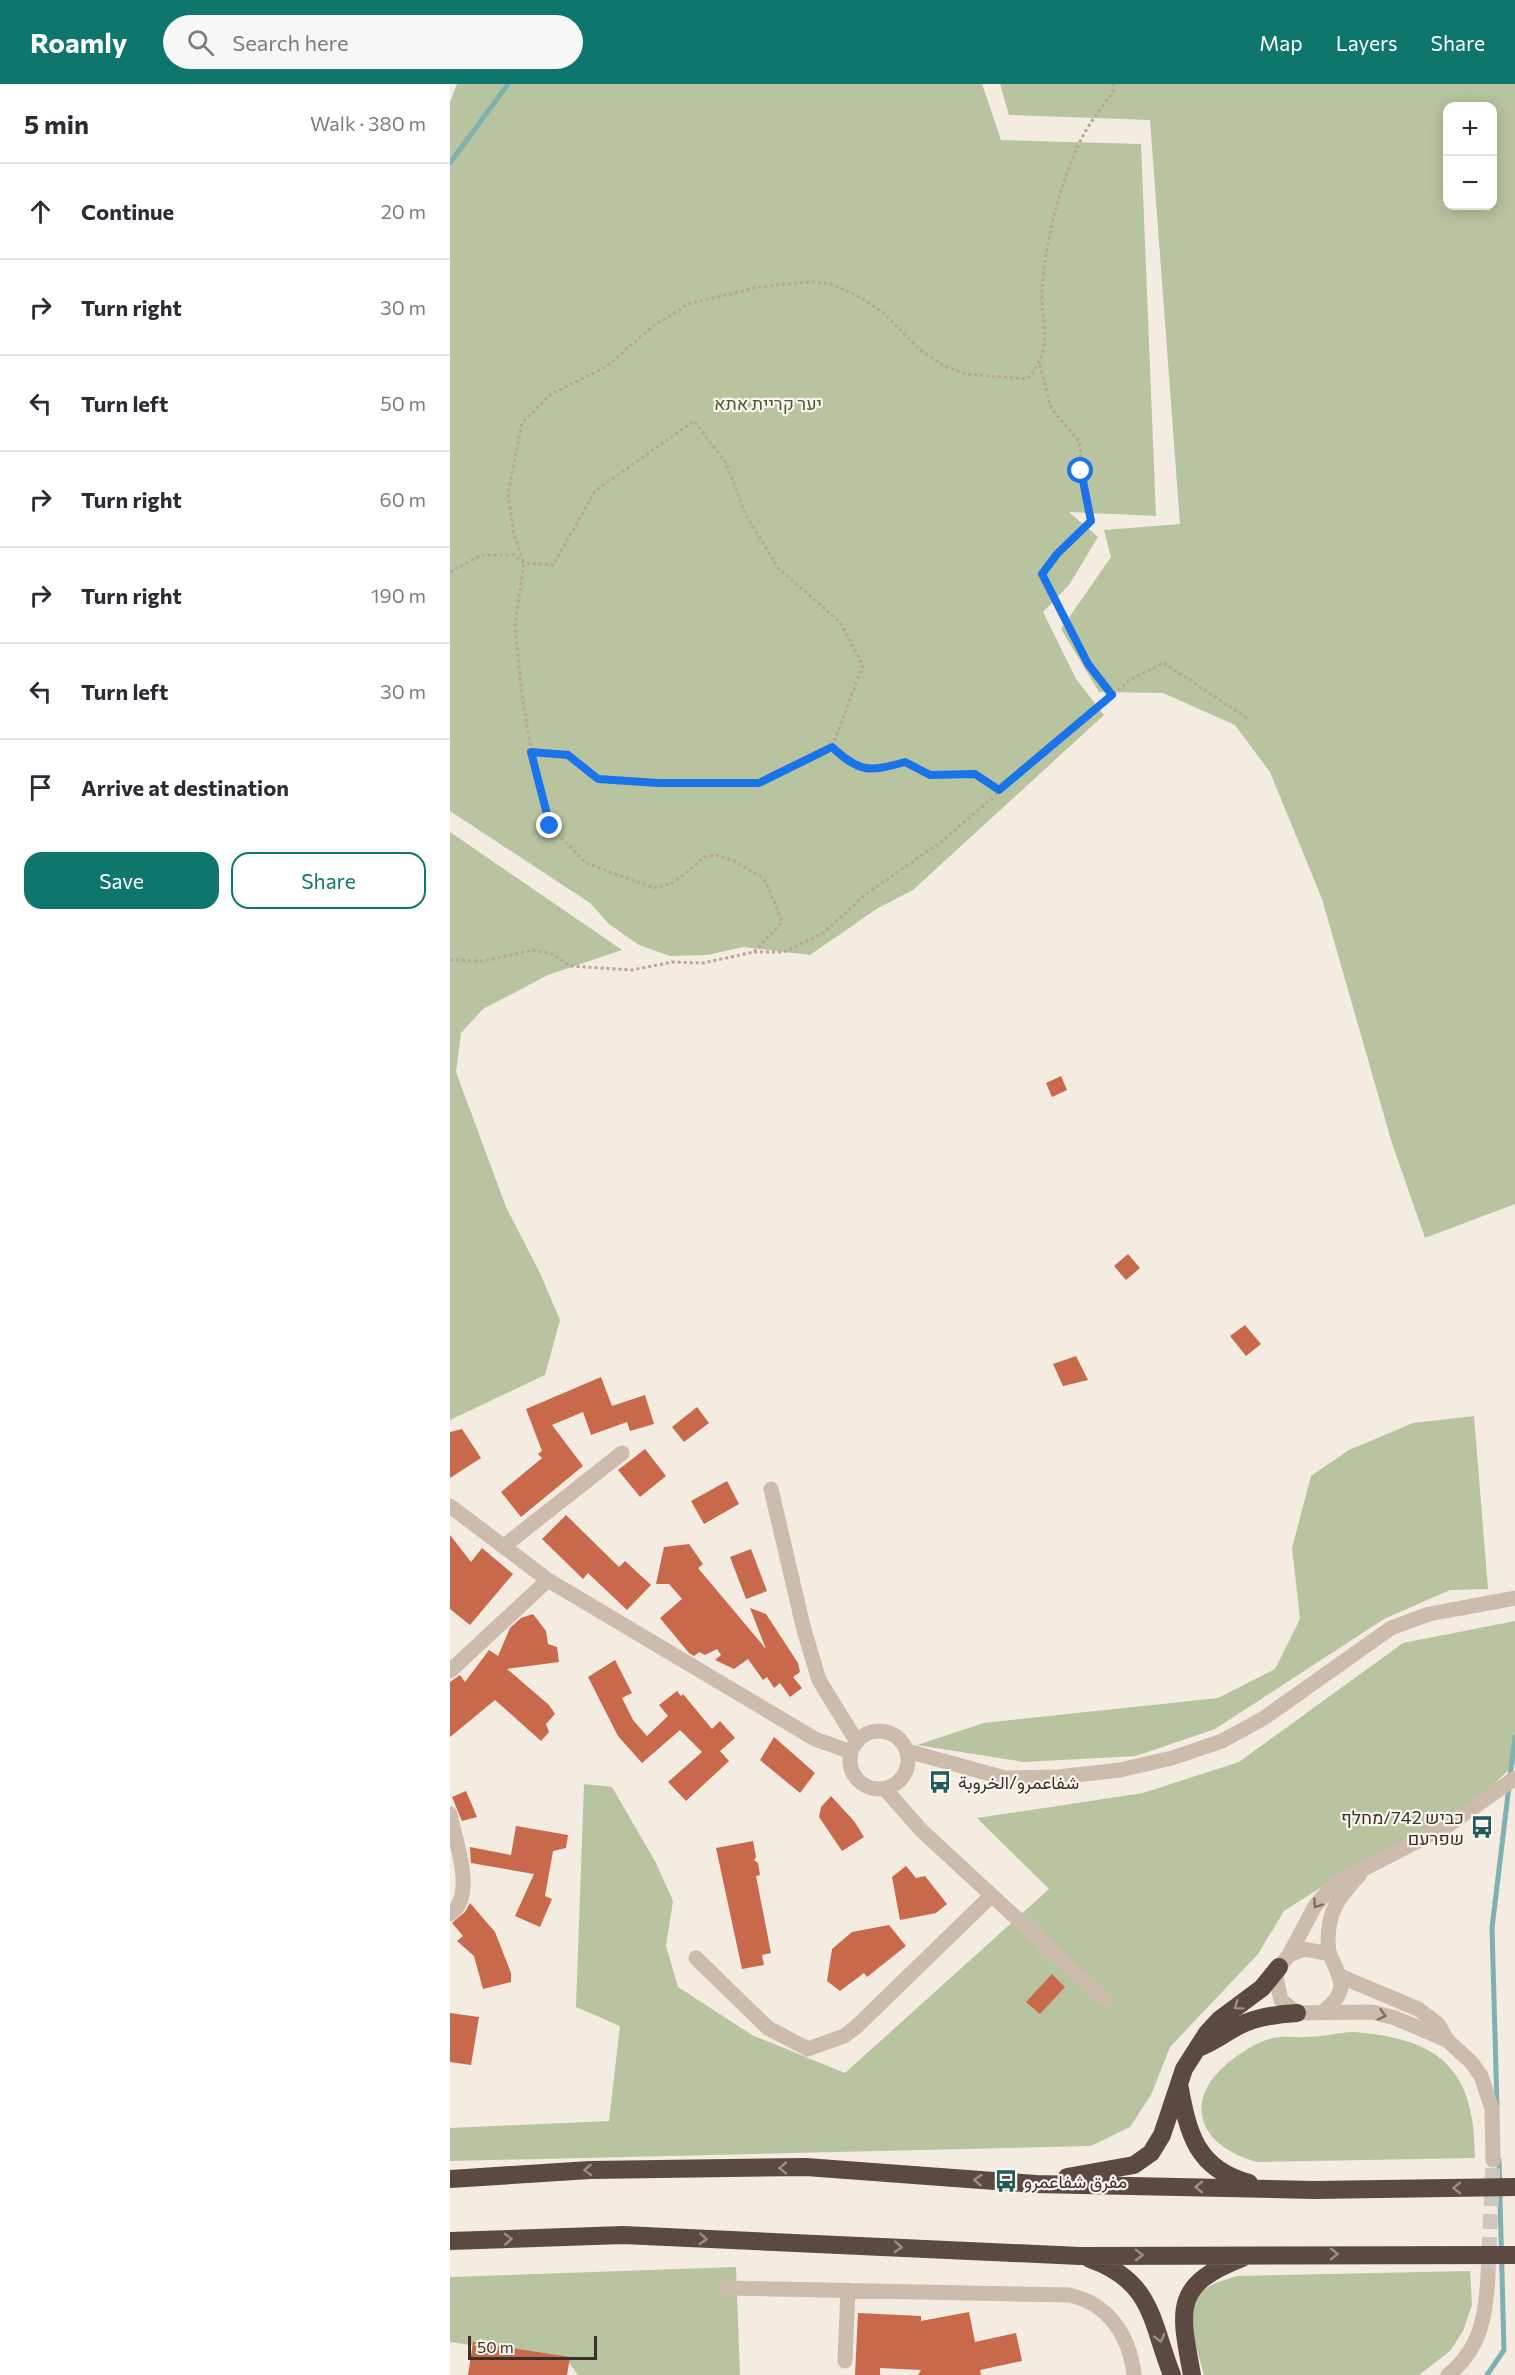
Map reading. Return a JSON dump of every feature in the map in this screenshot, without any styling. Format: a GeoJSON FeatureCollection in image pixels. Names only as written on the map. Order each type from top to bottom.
{"type":"FeatureCollection","features":[{"type":"Feature","properties":{"kind":"highway"},"geometry":{"type":"LineString","coordinates":[[1036,2184],[1134,2165],[1150,2153],[1162,2134],[1184,2068],[1207,2033],[1219,2020],[1263,1988],[1284,1961]]}},
{"type":"Feature","properties":{"kind":"highway"},"geometry":{"type":"LineString","coordinates":[[1198,2048],[1214,2043],[1244,2024],[1265,2017],[1297,2013]]}},
{"type":"Feature","properties":{"kind":"highway"},"geometry":{"type":"LineString","coordinates":[[1179,2082],[1190,2133],[1208,2161],[1219,2171],[1255,2184],[1314,2190]]}},
{"type":"Feature","properties":{"kind":"highway"},"geometry":{"type":"LineString","coordinates":[[450,2179],[590,2170],[806,2168],[1036,2184],[1314,2190],[1515,2187]]}},
{"type":"Feature","properties":{"kind":"highway"},"geometry":{"type":"LineString","coordinates":[[450,2241],[623,2235],[1080,2256],[1515,2255]]}},
{"type":"Feature","properties":{"kind":"highway"},"geometry":{"type":"LineString","coordinates":[[1191,2375],[1184,2336],[1185,2302],[1192,2289],[1209,2273],[1253,2254]]}},
{"type":"Feature","properties":{"kind":"highway"},"geometry":{"type":"LineString","coordinates":[[1080,2256],[1104,2264],[1129,2279],[1155,2320],[1172,2375]]}},
{"type":"Feature","properties":{"kind":"street"},"geometry":{"type":"LineString","coordinates":[[504,1545],[622,1453]]}},
{"type":"Feature","properties":{"kind":"street"},"geometry":{"type":"LineString","coordinates":[[771,1489],[804,1630],[819,1680],[854,1747],[852,1772],[858,1780],[875,1790],[894,1786],[907,1771],[907,1751],[897,1737],[880,1731],[872,1732],[854,1747]]}},
{"type":"Feature","properties":{"kind":"street"},"geometry":{"type":"LineString","coordinates":[[450,1506],[548,1580],[815,1739],[854,1747]]}},
{"type":"Feature","properties":{"kind":"street"},"geometry":{"type":"LineString","coordinates":[[450,1671],[548,1580]]}},
{"type":"Feature","properties":{"kind":"street"},"geometry":{"type":"LineString","coordinates":[[907,1751],[1005,1778],[1058,1777],[1120,1770],[1172,1758],[1222,1741],[1264,1718],[1391,1628],[1429,1614],[1515,1598]]}},
{"type":"Feature","properties":{"kind":"street"},"geometry":{"type":"LineString","coordinates":[[1447,2040],[1395,2018],[1372,2012],[1324,2011],[1306,2015],[1297,2013],[1281,2000],[1276,1989],[1284,1961],[1323,1895],[1347,1876],[1362,1871],[1447,1826],[1515,1778]]}},
{"type":"Feature","properties":{"kind":"street"},"geometry":{"type":"LineString","coordinates":[[885,1789],[921,1830],[1106,2001]]}},
{"type":"Feature","properties":{"kind":"street"},"geometry":{"type":"LineString","coordinates":[[450,1814],[465,1885],[463,1898],[456,1910],[450,1914]]}},
{"type":"Feature","properties":{"kind":"street"},"geometry":{"type":"LineString","coordinates":[[1324,2011],[1338,1997],[1341,1977],[1330,1954],[1330,1919],[1346,1890],[1362,1871]]}},
{"type":"Feature","properties":{"kind":"street"},"geometry":{"type":"LineString","coordinates":[[696,1958],[768,2028],[808,2049],[844,2036],[856,2027],[991,1896]]}},
{"type":"Feature","properties":{"kind":"street"},"geometry":{"type":"LineString","coordinates":[[1284,1961],[1304,1949],[1330,1954]]}},
{"type":"Feature","properties":{"kind":"street"},"geometry":{"type":"LineString","coordinates":[[1341,1977],[1418,2009],[1438,2024],[1447,2040],[1472,2063],[1487,2092],[1492,2118],[1492,2160]]}},
{"type":"Feature","properties":{"kind":"street"},"geometry":{"type":"LineString","coordinates":[[1448,2375],[1463,2360],[1481,2332],[1486,2308],[1488,2276]]}},
{"type":"Feature","properties":{"kind":"street"},"geometry":{"type":"LineString","coordinates":[[726,2288],[1069,2295],[1088,2299],[1102,2309],[1121,2333],[1133,2363],[1134,2375]]}},
{"type":"Feature","properties":{"kind":"street"},"geometry":{"type":"LineString","coordinates":[[845,2361],[848,2290]]}},
{"type":"Feature","properties":{"kind":"path"},"geometry":{"type":"LineString","coordinates":[[1112,695],[1088,664],[1042,574],[1057,554],[1091,521],[1081,471],[1080,443],[1051,408],[1040,365],[1046,324],[1042,293],[1048,242],[1062,192],[1084,134],[1113,92],[1113,84]]}},
{"type":"Feature","properties":{"kind":"path"},"geometry":{"type":"LineString","coordinates":[[754,952],[782,922],[767,884],[761,877],[734,861],[715,855],[705,857],[673,883],[654,888],[586,863],[550,826],[531,752],[522,696],[515,624],[524,563],[514,535],[508,494],[522,423],[551,394],[606,367],[653,326],[688,304],[759,287],[830,283],[858,296],[884,314],[920,350],[946,367],[965,374],[1027,380],[1040,365]]}},
{"type":"Feature","properties":{"kind":"path"},"geometry":{"type":"LineString","coordinates":[[450,572],[481,555],[514,555],[524,563],[553,564],[595,491],[694,420],[726,463],[746,515],[778,568],[840,622],[863,665],[832,747],[759,783],[658,783],[598,779],[568,755],[531,752]]}},
{"type":"Feature","properties":{"kind":"path"},"geometry":{"type":"LineString","coordinates":[[450,960],[483,961],[533,950],[554,954],[570,966],[632,970],[672,962],[703,963],[754,952],[784,952],[822,934],[866,894],[941,842],[1131,679],[1164,663],[1250,720]]}},
{"type":"Feature","properties":{"kind":"path"},"geometry":{"type":"LineString","coordinates":[[832,747],[849,764],[875,770],[905,762],[930,775],[975,774],[999,790]]}},
{"type":"Feature","properties":{"kind":"green space","name":"יער קריית אתא"},"geometry":{"type":"Polygon","coordinates":[[[457,84],[982,84],[1001,140],[1141,144],[1156,516],[1069,512],[1098,537],[1069,585],[1043,612],[1076,679],[1104,715],[913,890],[878,908],[810,955],[743,947],[707,955],[670,956],[639,945],[609,924],[590,903],[450,811],[450,102],[457,84]]]}},
{"type":"Feature","properties":{"kind":"green space"},"geometry":{"type":"Polygon","coordinates":[[[1000,84],[1515,84],[1515,1204],[1425,1238],[1391,1140],[1322,899],[1270,772],[1235,725],[1163,693],[1099,692],[1061,629],[1111,557],[1104,530],[1180,524],[1150,120],[1009,115],[1000,84]]]}},
{"type":"Feature","properties":{"kind":"green space"},"geometry":{"type":"Polygon","coordinates":[[[450,832],[622,950],[548,975],[483,1009],[461,1033],[456,1072],[506,1207],[540,1273],[560,1320],[545,1375],[450,1420],[450,832]]]}},
{"type":"Feature","properties":{"kind":"green space"},"geometry":{"type":"Polygon","coordinates":[[[1474,1416],[1488,1589],[1450,1590],[1384,1619],[1215,1729],[1136,1756],[1024,1762],[917,1745],[984,1723],[1218,1698],[1275,1669],[1300,1619],[1292,1548],[1311,1476],[1349,1450],[1413,1423],[1474,1416]]]}},
{"type":"Feature","properties":{"kind":"green space"},"geometry":{"type":"Polygon","coordinates":[[[1515,1621],[1515,1764],[1462,1814],[1337,1877],[1284,1911],[1258,1954],[1170,2047],[1151,2095],[1130,2127],[1091,2146],[450,2161],[450,2128],[609,2121],[620,2026],[576,2007],[584,1784],[612,1787],[656,1863],[673,1901],[666,1946],[678,1987],[752,2035],[845,2073],[1049,1889],[977,1818],[1143,1793],[1239,1762],[1403,1643],[1515,1621]]]}},
{"type":"Feature","properties":{"kind":"green space"},"geometry":{"type":"Polygon","coordinates":[[[1352,2032],[1382,2035],[1408,2042],[1429,2051],[1446,2064],[1459,2080],[1468,2101],[1475,2158],[1257,2162],[1219,2144],[1208,2131],[1202,2117],[1202,2102],[1208,2087],[1219,2071],[1237,2056],[1257,2044],[1274,2038],[1312,2037],[1352,2032]]]}},
{"type":"Feature","properties":{"kind":"green space"},"geometry":{"type":"Polygon","coordinates":[[[736,2267],[740,2375],[578,2375],[566,2359],[450,2342],[450,2277],[736,2267]]]}},
{"type":"Feature","properties":{"kind":"green space"},"geometry":{"type":"Polygon","coordinates":[[[1470,2271],[1472,2305],[1463,2331],[1450,2351],[1419,2375],[1204,2375],[1195,2344],[1193,2310],[1202,2292],[1218,2282],[1237,2276],[1470,2271]]]}},
{"type":"Feature","properties":{"kind":"building"},"geometry":{"type":"Polygon","coordinates":[[[1061,1076],[1067,1090],[1052,1097],[1046,1083],[1061,1076]]]}},
{"type":"Feature","properties":{"kind":"building"},"geometry":{"type":"Polygon","coordinates":[[[1128,1254],[1140,1268],[1126,1280],[1114,1266],[1128,1254]]]}},
{"type":"Feature","properties":{"kind":"building"},"geometry":{"type":"Polygon","coordinates":[[[1245,1325],[1261,1344],[1246,1356],[1230,1336],[1245,1325]]]}},
{"type":"Feature","properties":{"kind":"building"},"geometry":{"type":"Polygon","coordinates":[[[1076,1356],[1088,1380],[1063,1386],[1053,1364],[1076,1356]]]}},
{"type":"Feature","properties":{"kind":"building"},"geometry":{"type":"Polygon","coordinates":[[[601,1377],[612,1406],[645,1395],[654,1424],[630,1431],[627,1422],[591,1435],[583,1412],[552,1425],[583,1466],[521,1517],[501,1492],[542,1458],[538,1454],[542,1451],[526,1409],[601,1377]]]}},
{"type":"Feature","properties":{"kind":"building"},"geometry":{"type":"Polygon","coordinates":[[[697,1407],[709,1423],[684,1442],[672,1427],[697,1407]]]}},
{"type":"Feature","properties":{"kind":"building"},"geometry":{"type":"Polygon","coordinates":[[[462,1429],[481,1458],[450,1478],[450,1432],[462,1429]]]}},
{"type":"Feature","properties":{"kind":"building"},"geometry":{"type":"Polygon","coordinates":[[[645,1449],[666,1476],[640,1497],[618,1470],[645,1449]]]}},
{"type":"Feature","properties":{"kind":"building"},"geometry":{"type":"Polygon","coordinates":[[[727,1481],[739,1504],[704,1524],[691,1501],[727,1481]]]}},
{"type":"Feature","properties":{"kind":"building"},"geometry":{"type":"Polygon","coordinates":[[[566,1515],[619,1567],[625,1561],[651,1585],[627,1610],[588,1573],[583,1579],[542,1539],[566,1515]]]}},
{"type":"Feature","properties":{"kind":"building"},"geometry":{"type":"Polygon","coordinates":[[[450,1535],[471,1562],[482,1548],[513,1574],[470,1625],[450,1609],[450,1535]]]}},
{"type":"Feature","properties":{"kind":"building"},"geometry":{"type":"Polygon","coordinates":[[[689,1544],[703,1564],[698,1568],[766,1649],[750,1608],[766,1614],[798,1663],[800,1672],[793,1677],[802,1688],[790,1697],[780,1683],[774,1688],[767,1677],[763,1680],[748,1659],[734,1669],[715,1660],[721,1655],[717,1649],[705,1655],[699,1652],[694,1656],[689,1653],[660,1618],[682,1599],[669,1584],[656,1584],[664,1547],[689,1544]]]}},
{"type":"Feature","properties":{"kind":"building"},"geometry":{"type":"Polygon","coordinates":[[[751,1549],[767,1591],[746,1599],[730,1557],[751,1549]]]}},
{"type":"Feature","properties":{"kind":"building"},"geometry":{"type":"Polygon","coordinates":[[[533,1614],[546,1631],[548,1644],[557,1647],[559,1662],[507,1669],[549,1705],[555,1714],[546,1724],[549,1732],[541,1741],[495,1700],[450,1737],[450,1682],[460,1675],[465,1682],[489,1650],[498,1656],[510,1628],[521,1618],[533,1614]]]}},
{"type":"Feature","properties":{"kind":"building"},"geometry":{"type":"Polygon","coordinates":[[[615,1660],[632,1693],[622,1698],[633,1720],[647,1736],[668,1716],[659,1705],[677,1691],[681,1696],[683,1694],[712,1729],[720,1721],[735,1738],[720,1751],[729,1761],[686,1801],[668,1782],[702,1752],[680,1730],[642,1763],[618,1736],[588,1677],[615,1660]]]}},
{"type":"Feature","properties":{"kind":"building"},"geometry":{"type":"Polygon","coordinates":[[[774,1737],[815,1773],[800,1793],[760,1760],[774,1737]]]}},
{"type":"Feature","properties":{"kind":"building"},"geometry":{"type":"Polygon","coordinates":[[[466,1791],[477,1817],[462,1821],[452,1797],[466,1791]]]}},
{"type":"Feature","properties":{"kind":"building"},"geometry":{"type":"Polygon","coordinates":[[[831,1796],[854,1821],[864,1837],[842,1851],[819,1817],[821,1807],[831,1796]]]}},
{"type":"Feature","properties":{"kind":"building"},"geometry":{"type":"Polygon","coordinates":[[[516,1826],[568,1835],[566,1848],[553,1851],[545,1896],[552,1899],[540,1927],[515,1916],[534,1874],[471,1863],[470,1847],[511,1855],[516,1826]]]}},
{"type":"Feature","properties":{"kind":"building"},"geometry":{"type":"Polygon","coordinates":[[[753,1841],[756,1857],[754,1860],[758,1863],[760,1875],[756,1876],[771,1953],[762,1955],[764,1965],[742,1969],[716,1848],[753,1841]]]}},
{"type":"Feature","properties":{"kind":"building"},"geometry":{"type":"Polygon","coordinates":[[[906,1866],[916,1878],[925,1876],[947,1904],[936,1913],[900,1920],[892,1877],[906,1866]]]}},
{"type":"Feature","properties":{"kind":"building"},"geometry":{"type":"Polygon","coordinates":[[[470,1903],[495,1932],[511,1973],[511,1982],[483,1989],[474,1956],[457,1941],[463,1936],[452,1923],[465,1912],[470,1903]]]}},
{"type":"Feature","properties":{"kind":"building"},"geometry":{"type":"Polygon","coordinates":[[[889,1925],[906,1946],[867,1977],[864,1973],[840,1991],[827,1981],[832,1949],[852,1932],[889,1925]]]}},
{"type":"Feature","properties":{"kind":"building"},"geometry":{"type":"Polygon","coordinates":[[[1052,1974],[1065,1987],[1040,2014],[1026,2002],[1052,1974]]]}},
{"type":"Feature","properties":{"kind":"building"},"geometry":{"type":"Polygon","coordinates":[[[450,2013],[479,2017],[471,2065],[450,2062],[450,2013]]]}},
{"type":"Feature","properties":{"kind":"building"},"geometry":{"type":"Polygon","coordinates":[[[969,2312],[975,2342],[1016,2333],[1022,2361],[980,2370],[981,2375],[918,2375],[921,2370],[880,2368],[880,2375],[855,2375],[858,2313],[921,2316],[921,2321],[969,2312]]]}},
{"type":"Feature","properties":{"kind":"building"},"geometry":{"type":"Polygon","coordinates":[[[473,2342],[570,2357],[567,2375],[468,2375],[473,2342]]]}},
{"type":"Feature","properties":{"kind":"waterway"},"geometry":{"type":"LineString","coordinates":[[450,163],[508,84]]}},
{"type":"Feature","properties":{"kind":"waterway"},"geometry":{"type":"LineString","coordinates":[[1510,1777],[1515,1737]]}},
{"type":"Feature","properties":{"kind":"waterway"},"geometry":{"type":"LineString","coordinates":[[1497,2106],[1492,1928],[1509,1786]]}},
{"type":"Feature","properties":{"kind":"waterway"},"geometry":{"type":"LineString","coordinates":[[1487,2375],[1504,2350],[1499,2160]]}},
{"type":"Feature","properties":{"kind":"tunnel"},"geometry":{"type":"LineString","coordinates":[[1488,2275],[1493,2160]]}},
{"type":"Feature","properties":{"kind":"place","name":"شفاعمرو/الخروبة"},"geometry":{"type":"Point","coordinates":[940,1782]}},
{"type":"Feature","properties":{"kind":"place","name":"כביש 742/מחלף שפרעם"},"geometry":{"type":"Point","coordinates":[1482,1827]}},
{"type":"Feature","properties":{"kind":"place","name":"مفرق شفاعمرو"},"geometry":{"type":"Point","coordinates":[1006,2181]}},
{"type":"Feature","properties":{"kind":"route"},"geometry":{"type":"LineString","coordinates":[[550,826],[531,752],[568,755],[598,779],[658,783],[759,783],[832,747],[849,764],[875,770],[905,762],[930,775],[975,774],[999,790],[1046,753],[1112,695],[1088,664],[1073,639],[1042,574],[1057,554],[1091,521],[1081,471]]}}]}
